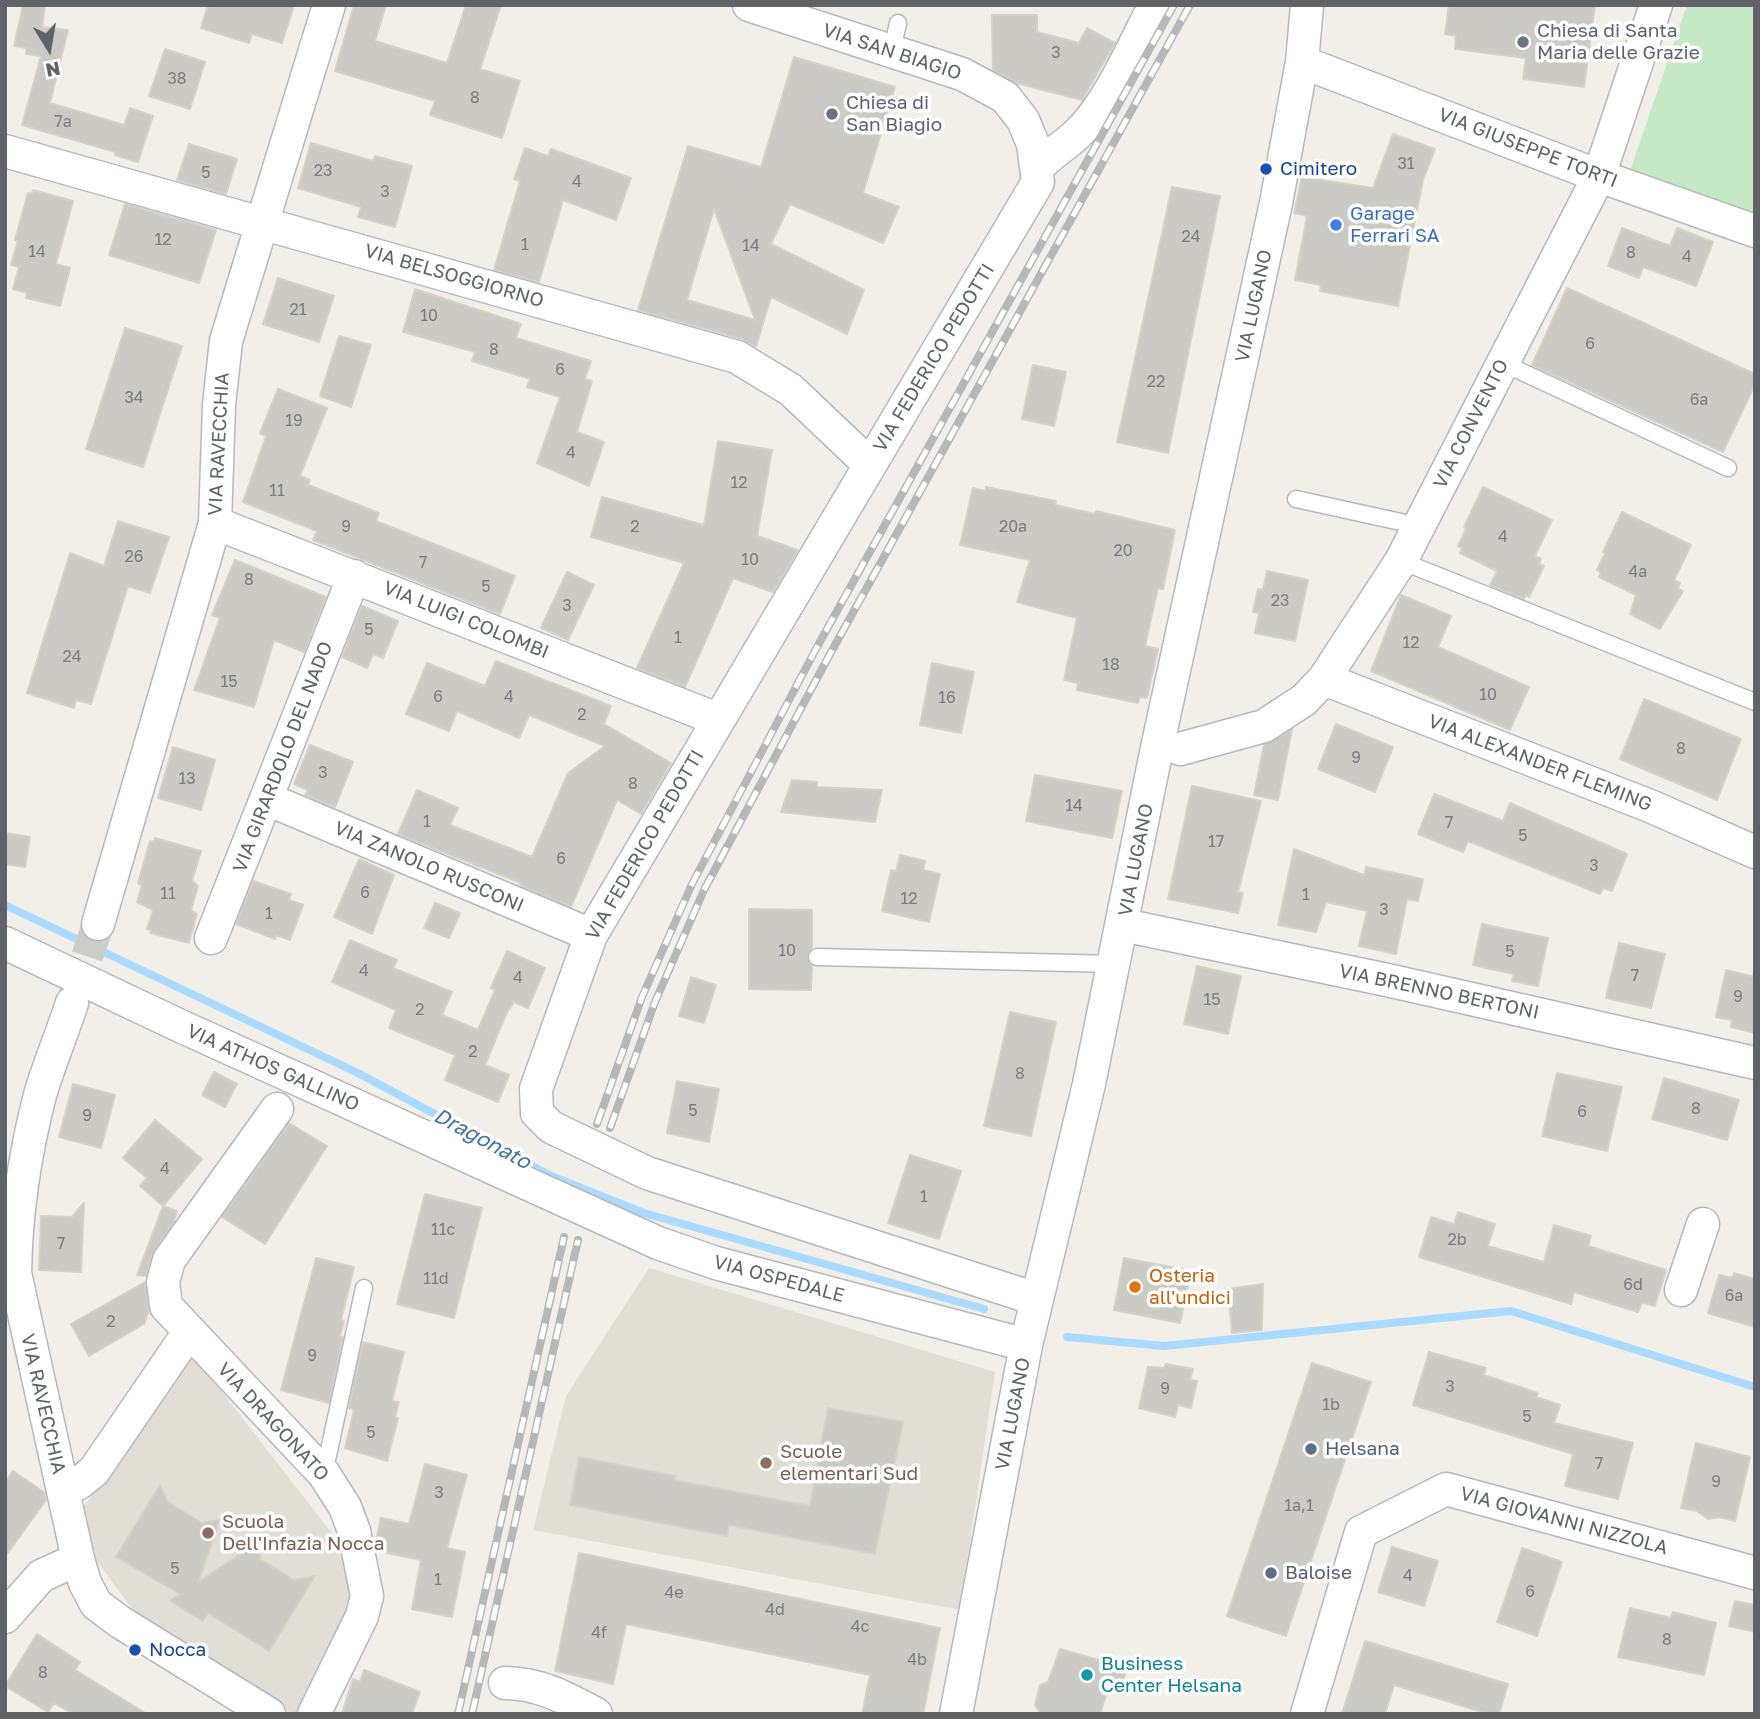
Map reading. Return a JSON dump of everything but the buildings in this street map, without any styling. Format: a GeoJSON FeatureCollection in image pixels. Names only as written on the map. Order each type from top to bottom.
{"type":"FeatureCollection","features":[{"type":"Feature","properties":{"kind":"street","name":"VIA RAVECCHIA"},"geometry":{"type":"LineString","coordinates":[[98,924],[215,523],[219,404],[226,341],[329,5]]}},
{"type":"Feature","properties":{"kind":"street","name":"VIA SAN BIAGIO"},"geometry":{"type":"LineString","coordinates":[[749,5],[895,37],[1005,97],[1023,120],[1033,144],[1038,168]]}},
{"type":"Feature","properties":{"kind":"street","name":"VIA FEDERICO PEDOTTI"},"geometry":{"type":"LineString","coordinates":[[1036,1299],[647,1173],[551,1127],[537,1113],[536,1089],[591,936],[717,719],[1034,191],[1038,168],[1049,153],[1075,136],[1099,106],[1155,5]]}},
{"type":"Feature","properties":{"kind":"street","name":"VIA LUGANO"},"geometry":{"type":"LineString","coordinates":[[956,1714],[1026,1345],[1115,964],[1157,748],[1276,204],[1302,62],[1307,5]]}},
{"type":"Feature","properties":{"kind":"street","name":"VIA CONVENTO"},"geometry":{"type":"LineString","coordinates":[[1180,749],[1264,726],[1290,712],[1324,679],[1401,561],[1599,176],[1656,5]]}},
{"type":"Feature","properties":{"kind":"street","name":"VIA GIUSEPPE TORTI"},"geometry":{"type":"LineString","coordinates":[[1302,62],[1599,176],[1755,231]]}},
{"type":"Feature","properties":{"kind":"street","name":"VIA BELSOGGIORNO"},"geometry":{"type":"LineString","coordinates":[[5,151],[737,357],[791,390],[870,464]]}},
{"type":"Feature","properties":{"kind":"street","name":"VIA LUIGI COLOMBI"},"geometry":{"type":"LineString","coordinates":[[215,523],[717,719]]}},
{"type":"Feature","properties":{"kind":"street","name":"VIA GIRARDOLO DEL NADO"},"geometry":{"type":"LineString","coordinates":[[211,938],[354,576]]}},
{"type":"Feature","properties":{"kind":"street","name":"VIA ALEXANDER FLEMING"},"geometry":{"type":"LineString","coordinates":[[1324,679],[1650,806],[1755,852]]}},
{"type":"Feature","properties":{"kind":"street","name":"VIA ZANOLO RUSCONI"},"geometry":{"type":"LineString","coordinates":[[267,799],[591,936]]}},
{"type":"Feature","properties":{"kind":"street","name":"VIA BRENNO BERTONI"},"geometry":{"type":"LineString","coordinates":[[1123,925],[1387,980],[1755,1063]]}},
{"type":"Feature","properties":{"kind":"street","name":"VIA ATHOS GALLINO"},"geometry":{"type":"LineString","coordinates":[[5,943],[541,1190]]}},
{"type":"Feature","properties":{"kind":"street","name":"VIA RAVECCHIA"},"geometry":{"type":"LineString","coordinates":[[72,1003],[40,1095],[16,1230],[15,1273],[78,1559],[85,1583],[96,1604],[120,1622],[269,1714]]}},
{"type":"Feature","properties":{"kind":"street","name":"VIA DRAGONATO"},"geometry":{"type":"LineString","coordinates":[[277,1109],[169,1260],[163,1282],[166,1306],[324,1474],[345,1507],[354,1531],[367,1596],[362,1616],[314,1714]]}},
{"type":"Feature","properties":{"kind":"street","name":"VIA OSPEDALE"},"geometry":{"type":"LineString","coordinates":[[541,1190],[658,1243],[716,1263],[1026,1345]]}},
{"type":"Feature","properties":{"kind":"street"},"geometry":{"type":"LineString","coordinates":[[1681,1290],[1703,1224]]}},
{"type":"Feature","properties":{"kind":"street"},"geometry":{"type":"LineString","coordinates":[[63,1490],[79,1483],[94,1471],[189,1332]]}},
{"type":"Feature","properties":{"kind":"street","name":"VIA GIOVANNI NIZZOLA"},"geometry":{"type":"LineString","coordinates":[[1307,1714],[1361,1532],[1446,1489],[1755,1573]]}},
{"type":"Feature","properties":{"kind":"street"},"geometry":{"type":"LineString","coordinates":[[5,1617],[41,1576],[78,1559]]}},
{"type":"Feature","properties":{"kind":"street"},"geometry":{"type":"LineString","coordinates":[[505,1683],[524,1683],[559,1694],[596,1714]]}},
{"type":"Feature","properties":{"kind":"lane"},"geometry":{"type":"LineString","coordinates":[[1503,363],[1728,468]]}},
{"type":"Feature","properties":{"kind":"lane"},"geometry":{"type":"LineString","coordinates":[[1296,499],[1419,526]]}},
{"type":"Feature","properties":{"kind":"lane"},"geometry":{"type":"LineString","coordinates":[[1401,561],[1755,702]]}},
{"type":"Feature","properties":{"kind":"lane"},"geometry":{"type":"LineString","coordinates":[[817,957],[1115,964]]}},
{"type":"Feature","properties":{"kind":"lane"},"geometry":{"type":"LineString","coordinates":[[324,1474],[364,1288]]}},
{"type":"Feature","properties":{"kind":"shaded area","name":"Scuole elementari Sud"},"geometry":{"type":"Polygon","coordinates":[[[649,1268],[995,1372],[960,1610],[533,1530],[566,1396],[649,1268]]]}},
{"type":"Feature","properties":{"kind":"shaded area","name":"Scuola Dell'Infazia Nocca"},"geometry":{"type":"Polygon","coordinates":[[[194,1356],[359,1568],[365,1633],[311,1714],[293,1714],[142,1622],[91,1553],[79,1513],[194,1356]]]}},
{"type":"Feature","properties":{"kind":"green space"},"geometry":{"type":"Polygon","coordinates":[[[1687,5],[1755,5],[1755,216],[1630,171],[1687,5]]]}},
{"type":"Feature","properties":{"kind":"waterway","name":"Dragonato"},"geometry":{"type":"LineString","coordinates":[[5,905],[358,1073],[551,1176],[644,1213],[984,1309]]}},
{"type":"Feature","properties":{"kind":"waterway"},"geometry":{"type":"LineString","coordinates":[[1067,1337],[1164,1346],[1511,1311],[1755,1387]]}},
{"type":"Feature","properties":{"kind":"tunnel"},"geometry":{"type":"LineString","coordinates":[[72,1002],[98,924]]}},
{"type":"Feature","properties":{"kind":"railway"},"geometry":{"type":"LineString","coordinates":[[597,1124],[642,997],[692,884],[817,647],[1174,5]]}},
{"type":"Feature","properties":{"kind":"railway"},"geometry":{"type":"LineString","coordinates":[[610,1128],[655,1002],[704,890],[830,654],[1190,5]]}},
{"type":"Feature","properties":{"kind":"railway"},"geometry":{"type":"LineString","coordinates":[[458,1714],[564,1237]]}},
{"type":"Feature","properties":{"kind":"railway"},"geometry":{"type":"LineString","coordinates":[[472,1714],[578,1240]]}},
{"type":"Feature","properties":{"kind":"place","name":"Chiesa di Santa Maria delle Grazie"},"geometry":{"type":"Point","coordinates":[1523,42]}},
{"type":"Feature","properties":{"kind":"place","name":"Chiesa di San Biagio"},"geometry":{"type":"Point","coordinates":[832,114]}},
{"type":"Feature","properties":{"kind":"place","name":"Cimitero"},"geometry":{"type":"Point","coordinates":[1266,169]}},
{"type":"Feature","properties":{"kind":"place","name":"Garage Ferrari SA"},"geometry":{"type":"Point","coordinates":[1336,225]}},
{"type":"Feature","properties":{"kind":"place","name":"Osteria all'undici"},"geometry":{"type":"Point","coordinates":[1135,1287]}},
{"type":"Feature","properties":{"kind":"place","name":"Helsana"},"geometry":{"type":"Point","coordinates":[1311,1449]}},
{"type":"Feature","properties":{"kind":"place","name":"Scuole elementari Sud"},"geometry":{"type":"Point","coordinates":[766,1463]}},
{"type":"Feature","properties":{"kind":"place","name":"Scuola Dell'Infazia Nocca"},"geometry":{"type":"Point","coordinates":[208,1533]}},
{"type":"Feature","properties":{"kind":"place","name":"Baloise"},"geometry":{"type":"Point","coordinates":[1271,1573]}},
{"type":"Feature","properties":{"kind":"place","name":"Nocca"},"geometry":{"type":"Point","coordinates":[135,1650]}},
{"type":"Feature","properties":{"kind":"place","name":"Business Center Helsana"},"geometry":{"type":"Point","coordinates":[1087,1675]}}]}
